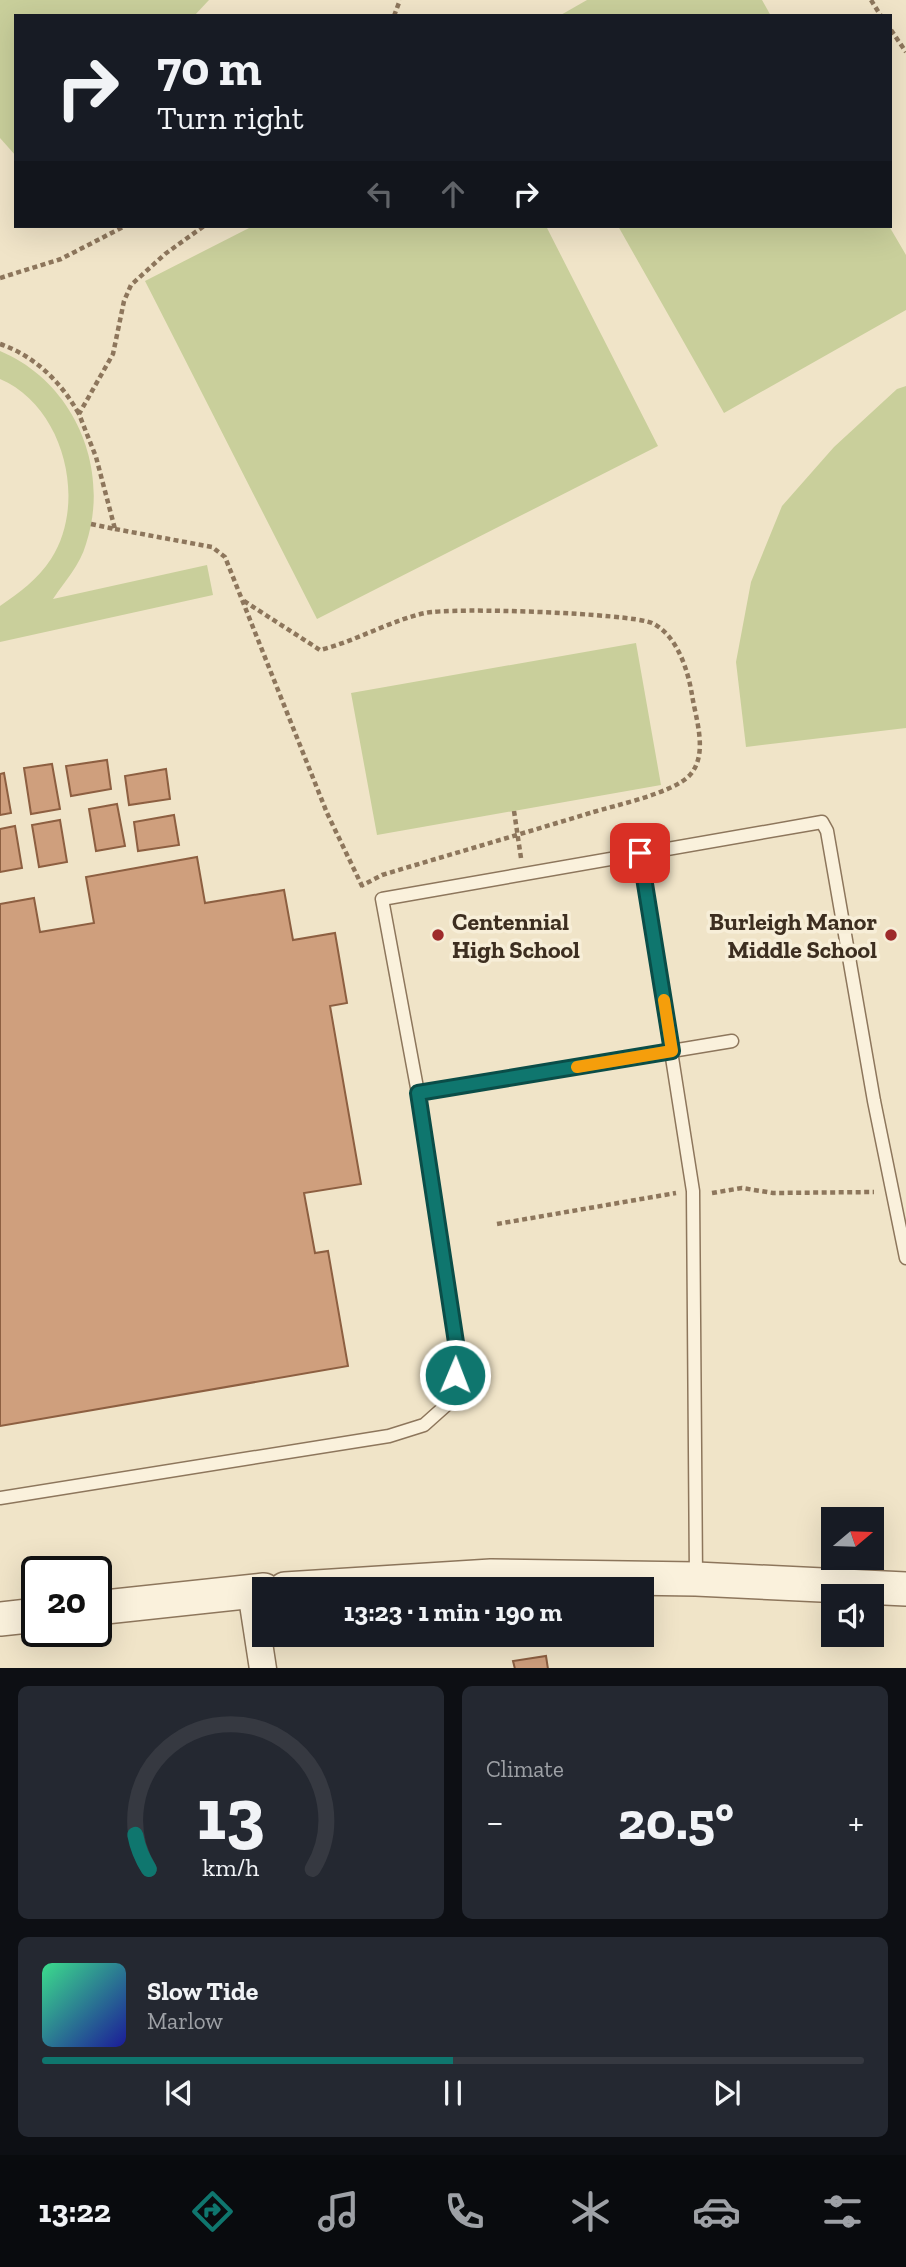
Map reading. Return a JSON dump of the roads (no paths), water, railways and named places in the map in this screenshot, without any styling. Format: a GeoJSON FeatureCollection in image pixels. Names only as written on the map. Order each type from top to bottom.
{"type":"FeatureCollection","features":[{"type":"Feature","properties":{"kind":"street"},"geometry":{"type":"LineString","coordinates":[[475,1577],[559,1577]]}},
{"type":"Feature","properties":{"kind":"street"},"geometry":{"type":"LineString","coordinates":[[654,1578],[897,1584]]}},
{"type":"Feature","properties":{"kind":"street"},"geometry":{"type":"LineString","coordinates":[[112,1606],[252,1592]]}},
{"type":"Feature","properties":{"kind":"street"},"geometry":{"type":"LineString","coordinates":[[0,1619],[21,1617]]}},
{"type":"Feature","properties":{"kind":"street"},"geometry":{"type":"LineString","coordinates":[[262,1647],[263,1668]]}},
{"type":"Feature","properties":{"kind":"lane"},"geometry":{"type":"LineString","coordinates":[[0,1498],[389,1436],[424,1425],[452,1400],[457,1349],[418,1093],[382,899],[819,822],[824,824],[874,1101],[906,1258]]}},
{"type":"Feature","properties":{"kind":"lane"},"geometry":{"type":"LineString","coordinates":[[640,853],[693,1191],[696,1579]]}},
{"type":"Feature","properties":{"kind":"lane"},"geometry":{"type":"LineString","coordinates":[[418,1093],[732,1041]]}},
{"type":"Feature","properties":{"kind":"place","name":"Centennial High School"},"geometry":{"type":"Point","coordinates":[438,935]}},
{"type":"Feature","properties":{"kind":"place","name":"Burleigh Manor Middle School"},"geometry":{"type":"Point","coordinates":[891,935]}}]}
